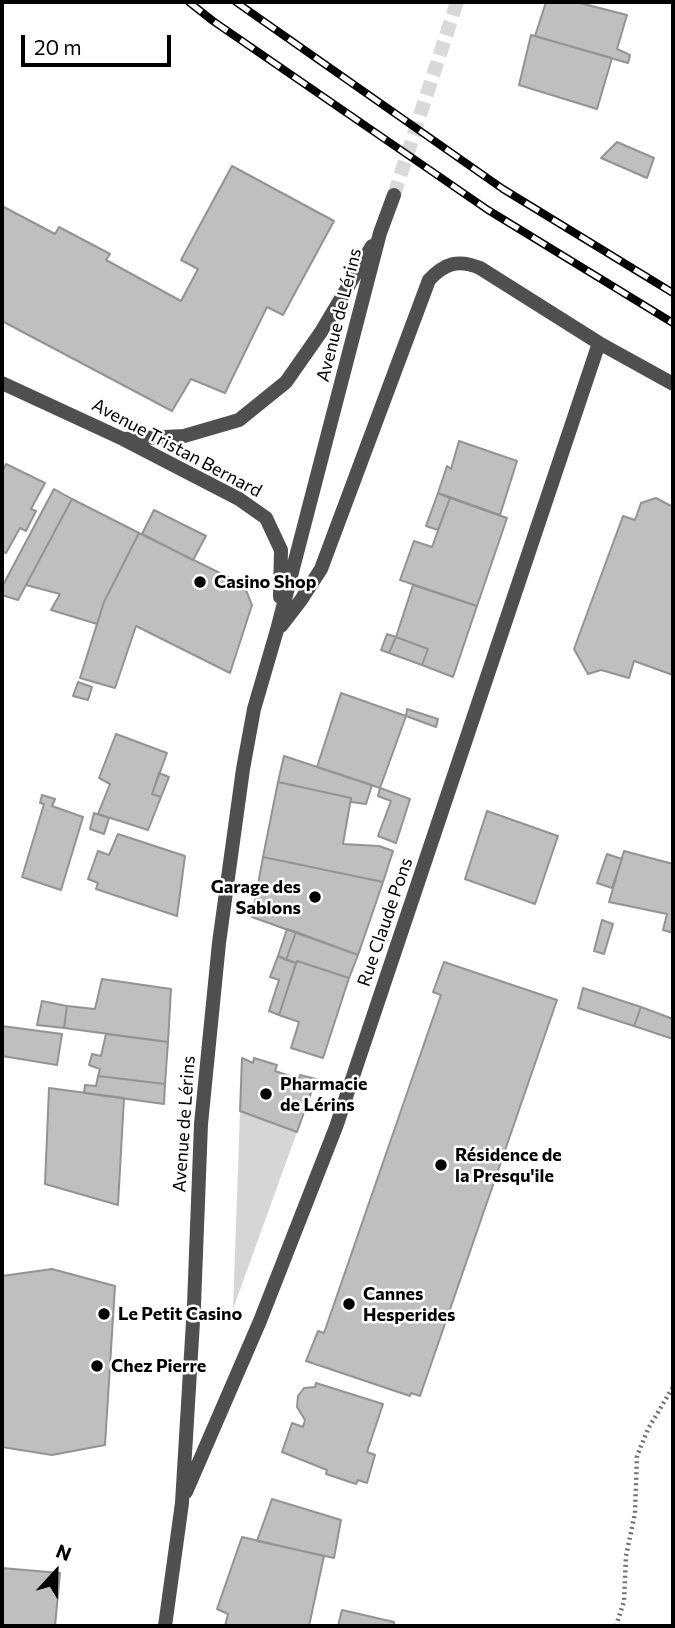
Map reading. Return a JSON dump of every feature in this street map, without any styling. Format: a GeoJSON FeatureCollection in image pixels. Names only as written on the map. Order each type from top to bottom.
{"type":"FeatureCollection","features":[{"type":"Feature","properties":{"kind":"street"},"geometry":{"type":"LineString","coordinates":[[380,233],[394,195]]}},
{"type":"Feature","properties":{"kind":"street","name":"Avenue de Lérins"},"geometry":{"type":"LineString","coordinates":[[123,439],[184,436],[239,420],[248,413],[286,382],[321,332],[380,233]]}},
{"type":"Feature","properties":{"kind":"street","name":"Avenue de Lérins"},"geometry":{"type":"LineString","coordinates":[[165,1626],[182,1503],[201,1124],[219,943],[243,769],[254,709],[380,233]]}},
{"type":"Feature","properties":{"kind":"street","name":"Avenue de Lérins"},"geometry":{"type":"LineString","coordinates":[[277,630],[302,600],[321,569],[429,280],[440,268],[467,262],[480,268],[599,343],[673,384]]}},
{"type":"Feature","properties":{"kind":"street","name":"Rue Claude Pons"},"geometry":{"type":"LineString","coordinates":[[182,1503],[260,1321],[336,1127],[599,343]]}},
{"type":"Feature","properties":{"kind":"street","name":"Avenue Tristan Bernard"},"geometry":{"type":"LineString","coordinates":[[2,383],[123,439],[239,499],[266,518],[281,550],[277,630]]}},
{"type":"Feature","properties":{"kind":"path"},"geometry":{"type":"LineString","coordinates":[[616,1626],[624,1601],[626,1556],[635,1513],[637,1456],[648,1429],[673,1387]]}},
{"type":"Feature","properties":{"kind":"shaded area"},"geometry":{"type":"Polygon","coordinates":[[[240,1111],[297,1132],[233,1309],[240,1111]]]}},
{"type":"Feature","properties":{"kind":"building"},"geometry":{"type":"Polygon","coordinates":[[[546,2],[576,2],[627,15],[617,49],[630,55],[628,63],[535,36],[546,2]]]}},
{"type":"Feature","properties":{"kind":"building"},"geometry":{"type":"Polygon","coordinates":[[[531,35],[612,58],[597,109],[519,85],[531,35]]]}},
{"type":"Feature","properties":{"kind":"building"},"geometry":{"type":"Polygon","coordinates":[[[617,142],[654,158],[647,178],[601,158],[617,142]]]}},
{"type":"Feature","properties":{"kind":"building"},"geometry":{"type":"Polygon","coordinates":[[[232,166],[334,221],[283,315],[267,307],[225,393],[191,379],[172,411],[2,321],[2,206],[55,234],[59,227],[110,254],[106,260],[181,301],[198,269],[181,260],[232,166]]]}},
{"type":"Feature","properties":{"kind":"building"},"geometry":{"type":"Polygon","coordinates":[[[459,441],[517,461],[500,515],[438,493],[447,466],[451,469],[459,441]]]}},
{"type":"Feature","properties":{"kind":"building"},"geometry":{"type":"Polygon","coordinates":[[[6,464],[45,483],[31,509],[36,511],[26,531],[20,528],[6,553],[2,551],[2,472],[6,464]]]}},
{"type":"Feature","properties":{"kind":"building"},"geometry":{"type":"Polygon","coordinates":[[[54,489],[72,499],[18,600],[2,595],[2,587],[54,489]]]}},
{"type":"Feature","properties":{"kind":"building"},"geometry":{"type":"Polygon","coordinates":[[[438,493],[450,498],[438,530],[426,526],[438,493]]]}},
{"type":"Feature","properties":{"kind":"building"},"geometry":{"type":"Polygon","coordinates":[[[450,498],[507,518],[477,606],[400,580],[414,541],[432,547],[450,498]]]}},
{"type":"Feature","properties":{"kind":"building"},"geometry":{"type":"Polygon","coordinates":[[[656,498],[673,507],[673,675],[634,661],[629,678],[601,670],[588,674],[574,649],[623,516],[635,520],[641,503],[656,498]]]}},
{"type":"Feature","properties":{"kind":"building"},"geometry":{"type":"Polygon","coordinates":[[[72,499],[139,533],[104,602],[97,624],[51,610],[60,594],[26,585],[72,499]]]}},
{"type":"Feature","properties":{"kind":"building"},"geometry":{"type":"Polygon","coordinates":[[[154,510],[206,536],[193,560],[142,534],[154,510]]]}},
{"type":"Feature","properties":{"kind":"building"},"geometry":{"type":"Polygon","coordinates":[[[139,533],[244,585],[252,605],[230,673],[136,626],[115,688],[80,678],[104,602],[139,533]]]}},
{"type":"Feature","properties":{"kind":"building"},"geometry":{"type":"Polygon","coordinates":[[[413,585],[477,606],[453,677],[422,665],[428,649],[396,637],[413,585]]]}},
{"type":"Feature","properties":{"kind":"building"},"geometry":{"type":"Polygon","coordinates":[[[387,634],[396,637],[389,653],[381,650],[387,634]]]}},
{"type":"Feature","properties":{"kind":"building"},"geometry":{"type":"Polygon","coordinates":[[[396,637],[428,649],[422,665],[389,653],[396,637]]]}},
{"type":"Feature","properties":{"kind":"building"},"geometry":{"type":"Polygon","coordinates":[[[78,682],[92,687],[88,700],[73,696],[78,682]]]}},
{"type":"Feature","properties":{"kind":"building"},"geometry":{"type":"Polygon","coordinates":[[[341,693],[406,716],[380,788],[317,767],[341,693]]]}},
{"type":"Feature","properties":{"kind":"building"},"geometry":{"type":"Polygon","coordinates":[[[407,709],[438,719],[436,727],[406,716],[407,709]]]}},
{"type":"Feature","properties":{"kind":"building"},"geometry":{"type":"Polygon","coordinates":[[[116,734],[167,753],[152,794],[161,797],[148,830],[98,814],[110,784],[99,778],[116,734]]]}},
{"type":"Feature","properties":{"kind":"building"},"geometry":{"type":"Polygon","coordinates":[[[284,756],[372,785],[366,804],[351,802],[351,798],[278,782],[284,756]]]}},
{"type":"Feature","properties":{"kind":"building"},"geometry":{"type":"Polygon","coordinates":[[[159,773],[169,777],[161,797],[152,794],[159,773]]]}},
{"type":"Feature","properties":{"kind":"building"},"geometry":{"type":"Polygon","coordinates":[[[278,782],[351,798],[343,844],[379,846],[393,851],[383,882],[263,857],[278,782]]]}},
{"type":"Feature","properties":{"kind":"building"},"geometry":{"type":"Polygon","coordinates":[[[380,788],[410,799],[396,843],[378,836],[391,801],[378,796],[380,788]]]}},
{"type":"Feature","properties":{"kind":"building"},"geometry":{"type":"Polygon","coordinates":[[[42,795],[55,799],[52,806],[83,817],[61,890],[22,877],[44,804],[40,803],[42,795]]]}},
{"type":"Feature","properties":{"kind":"building"},"geometry":{"type":"Polygon","coordinates":[[[487,811],[558,836],[535,904],[465,879],[487,811]]]}},
{"type":"Feature","properties":{"kind":"building"},"geometry":{"type":"Polygon","coordinates":[[[94,813],[109,818],[104,834],[90,829],[94,813]]]}},
{"type":"Feature","properties":{"kind":"building"},"geometry":{"type":"Polygon","coordinates":[[[118,834],[185,856],[177,916],[96,889],[98,883],[88,879],[98,851],[109,855],[118,834]]]}},
{"type":"Feature","properties":{"kind":"building"},"geometry":{"type":"Polygon","coordinates":[[[624,851],[673,864],[673,933],[663,930],[667,914],[609,902],[624,851]]]}},
{"type":"Feature","properties":{"kind":"building"},"geometry":{"type":"Polygon","coordinates":[[[607,854],[622,859],[612,888],[597,883],[607,854]]]}},
{"type":"Feature","properties":{"kind":"building"},"geometry":{"type":"Polygon","coordinates":[[[263,857],[383,882],[358,955],[252,917],[263,857]]]}},
{"type":"Feature","properties":{"kind":"building"},"geometry":{"type":"Polygon","coordinates":[[[602,920],[613,924],[604,954],[594,951],[602,920]]]}},
{"type":"Feature","properties":{"kind":"building"},"geometry":{"type":"Polygon","coordinates":[[[287,929],[296,932],[286,960],[278,956],[287,929]]]}},
{"type":"Feature","properties":{"kind":"building"},"geometry":{"type":"Polygon","coordinates":[[[296,932],[358,955],[349,978],[286,960],[296,932]]]}},
{"type":"Feature","properties":{"kind":"building"},"geometry":{"type":"Polygon","coordinates":[[[278,956],[296,963],[279,1015],[269,1011],[279,980],[270,977],[278,956]]]}},
{"type":"Feature","properties":{"kind":"building"},"geometry":{"type":"Polygon","coordinates":[[[297,961],[349,978],[323,1058],[291,1048],[299,1022],[279,1015],[297,961]]]}},
{"type":"Feature","properties":{"kind":"building","name":"Résidence de la Presqu'ile"},"geometry":{"type":"Polygon","coordinates":[[[444,962],[557,1000],[420,1396],[411,1393],[410,1396],[306,1361],[318,1331],[324,1333],[441,995],[433,992],[444,962]]]}},
{"type":"Feature","properties":{"kind":"building"},"geometry":{"type":"Polygon","coordinates":[[[102,979],[171,989],[168,1042],[64,1028],[67,1006],[95,1009],[102,979]]]}},
{"type":"Feature","properties":{"kind":"building"},"geometry":{"type":"Polygon","coordinates":[[[583,988],[641,1007],[634,1026],[578,1008],[583,988]]]}},
{"type":"Feature","properties":{"kind":"building"},"geometry":{"type":"Polygon","coordinates":[[[42,1001],[67,1006],[64,1028],[37,1025],[42,1001]]]}},
{"type":"Feature","properties":{"kind":"building"},"geometry":{"type":"Polygon","coordinates":[[[641,1007],[673,1019],[673,1039],[634,1026],[641,1007]]]}},
{"type":"Feature","properties":{"kind":"building"},"geometry":{"type":"Polygon","coordinates":[[[2,1026],[62,1034],[57,1065],[2,1056],[2,1026]]]}},
{"type":"Feature","properties":{"kind":"building"},"geometry":{"type":"Polygon","coordinates":[[[106,1034],[168,1042],[165,1084],[98,1076],[100,1069],[89,1065],[92,1054],[101,1056],[106,1034]]]}},
{"type":"Feature","properties":{"kind":"building"},"geometry":{"type":"Polygon","coordinates":[[[242,1058],[253,1063],[254,1058],[277,1065],[275,1071],[299,1079],[300,1075],[316,1079],[297,1132],[240,1111],[242,1058]]]}},
{"type":"Feature","properties":{"kind":"building"},"geometry":{"type":"Polygon","coordinates":[[[98,1076],[165,1084],[164,1104],[84,1093],[85,1085],[96,1086],[98,1076]]]}},
{"type":"Feature","properties":{"kind":"building"},"geometry":{"type":"Polygon","coordinates":[[[49,1088],[124,1098],[118,1205],[45,1184],[49,1088]]]}},
{"type":"Feature","properties":{"kind":"building"},"geometry":{"type":"Polygon","coordinates":[[[52,1269],[115,1286],[105,1445],[52,1455],[2,1447],[2,1276],[52,1269]]]}},
{"type":"Feature","properties":{"kind":"building"},"geometry":{"type":"Polygon","coordinates":[[[316,1383],[383,1404],[367,1452],[375,1455],[367,1483],[358,1480],[356,1484],[326,1474],[327,1470],[282,1452],[292,1423],[303,1427],[305,1420],[297,1407],[298,1396],[304,1388],[315,1387],[316,1383]]]}},
{"type":"Feature","properties":{"kind":"building"},"geometry":{"type":"Polygon","coordinates":[[[272,1499],[341,1520],[334,1558],[257,1541],[272,1499]]]}},
{"type":"Feature","properties":{"kind":"building"},"geometry":{"type":"Polygon","coordinates":[[[242,1537],[324,1556],[309,1626],[225,1626],[228,1614],[217,1609],[242,1537]]]}},
{"type":"Feature","properties":{"kind":"building"},"geometry":{"type":"Polygon","coordinates":[[[2,1568],[60,1573],[55,1626],[2,1626],[2,1568]]]}},
{"type":"Feature","properties":{"kind":"building"},"geometry":{"type":"Polygon","coordinates":[[[342,1610],[394,1622],[394,1626],[338,1626],[342,1610]]]}},
{"type":"Feature","properties":{"kind":"tunnel"},"geometry":{"type":"LineString","coordinates":[[394,195],[457,2]]}},
{"type":"Feature","properties":{"kind":"railway"},"geometry":{"type":"LineString","coordinates":[[189,2],[488,210],[673,323]]}},
{"type":"Feature","properties":{"kind":"railway"},"geometry":{"type":"LineString","coordinates":[[236,2],[503,189],[673,293]]}},
{"type":"Feature","properties":{"kind":"place","name":"Casino Shop"},"geometry":{"type":"Point","coordinates":[200,582]}},
{"type":"Feature","properties":{"kind":"place","name":"Garage des Sablons"},"geometry":{"type":"Point","coordinates":[315,897]}},
{"type":"Feature","properties":{"kind":"place","name":"Pharmacie de Lérins"},"geometry":{"type":"Point","coordinates":[266,1094]}},
{"type":"Feature","properties":{"kind":"place","name":"Résidence de la Presqu'ile"},"geometry":{"type":"Point","coordinates":[441,1165]}},
{"type":"Feature","properties":{"kind":"place","name":"Cannes Hesperides"},"geometry":{"type":"Point","coordinates":[349,1304]}},
{"type":"Feature","properties":{"kind":"place","name":"Le Petit Casino"},"geometry":{"type":"Point","coordinates":[104,1314]}},
{"type":"Feature","properties":{"kind":"place","name":"Chez Pierre"},"geometry":{"type":"Point","coordinates":[97,1366]}}]}
